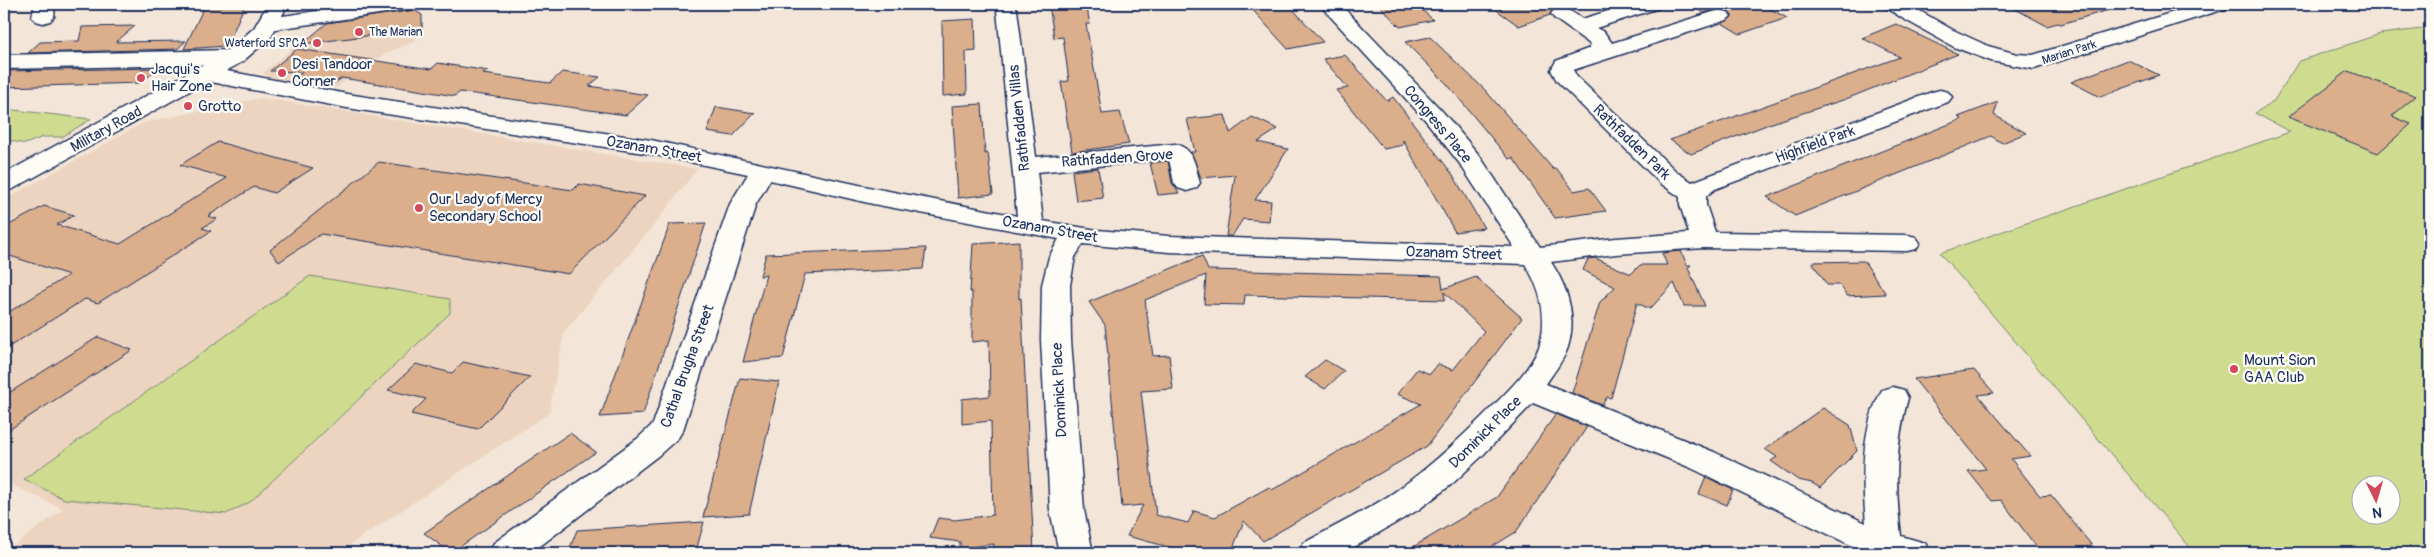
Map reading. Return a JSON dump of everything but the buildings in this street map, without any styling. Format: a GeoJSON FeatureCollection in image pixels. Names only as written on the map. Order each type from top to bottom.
{"type":"FeatureCollection","features":[{"type":"Feature","properties":{"kind":"street","name":"Military Road"},"geometry":{"type":"LineString","coordinates":[[4,184],[234,57],[256,39],[269,24],[278,4]]}},
{"type":"Feature","properties":{"kind":"street"},"geometry":{"type":"LineString","coordinates":[[269,24],[406,4]]}},
{"type":"Feature","properties":{"kind":"street","name":"Congress Place"},"geometry":{"type":"LineString","coordinates":[[1329,4],[1453,138],[1481,176],[1533,256]]}},
{"type":"Feature","properties":{"kind":"street"},"geometry":{"type":"LineString","coordinates":[[1580,26],[1652,4],[1688,26]]}},
{"type":"Feature","properties":{"kind":"street","name":"Marian Park"},"geometry":{"type":"LineString","coordinates":[[1894,4],[1942,32],[1981,50],[2008,60],[2034,62],[2221,4]]}},
{"type":"Feature","properties":{"kind":"street","name":"Rathfadden Villas"},"geometry":{"type":"LineString","coordinates":[[1007,10],[1031,226]]}},
{"type":"Feature","properties":{"kind":"street","name":"Rathfadden Park"},"geometry":{"type":"LineString","coordinates":[[1561,14],[1601,43],[1600,50],[1585,58]]}},
{"type":"Feature","properties":{"kind":"street","name":"Rathfadden Park"},"geometry":{"type":"LineString","coordinates":[[1693,194],[1669,178],[1562,72],[1564,66],[1585,58],[1720,16]]}},
{"type":"Feature","properties":{"kind":"street"},"geometry":{"type":"LineString","coordinates":[[4,62],[234,57]]}},
{"type":"Feature","properties":{"kind":"street","name":"Ozanam Street"},"geometry":{"type":"LineString","coordinates":[[206,74],[347,101],[651,147],[873,196],[1075,234],[1169,244],[1533,256],[1616,246],[1704,240],[1907,242]]}},
{"type":"Feature","properties":{"kind":"street","name":"Highfield Park"},"geometry":{"type":"LineString","coordinates":[[1693,194],[1706,184],[1940,97]]}},
{"type":"Feature","properties":{"kind":"street","name":"Rathfadden Grove"},"geometry":{"type":"LineString","coordinates":[[1024,166],[1175,151],[1180,155],[1187,183]]}},
{"type":"Feature","properties":{"kind":"street","name":"Cathal Brugha Street"},"geometry":{"type":"LineString","coordinates":[[506,553],[648,447],[667,430],[743,204],[762,171]]}},
{"type":"Feature","properties":{"kind":"street"},"geometry":{"type":"LineString","coordinates":[[1693,194],[1693,205],[1704,240]]}},
{"type":"Feature","properties":{"kind":"street","name":"Dominick Place"},"geometry":{"type":"LineString","coordinates":[[1074,552],[1067,510],[1059,402],[1056,285],[1062,257],[1075,234]]}},
{"type":"Feature","properties":{"kind":"street","name":"Dominick Place"},"geometry":{"type":"LineString","coordinates":[[1316,553],[1406,501],[1441,476],[1528,389],[1553,349],[1558,322],[1554,296],[1533,256]]}},
{"type":"Feature","properties":{"kind":"street"},"geometry":{"type":"LineString","coordinates":[[1528,389],[1643,434],[1902,551]]}},
{"type":"Feature","properties":{"kind":"street"},"geometry":{"type":"LineString","coordinates":[[1893,398],[1885,422],[1878,464],[1902,551]]}},
{"type":"Feature","properties":{"kind":"shaded area"},"geometry":{"type":"Polygon","coordinates":[[[382,13],[417,41],[386,53],[335,88],[273,80],[263,73],[304,39],[382,13]]]}},
{"type":"Feature","properties":{"kind":"shaded area"},"geometry":{"type":"Polygon","coordinates":[[[261,98],[697,169],[658,220],[564,332],[549,413],[337,553],[4,553],[63,509],[4,481],[4,200],[143,123],[261,98]]]}},
{"type":"Feature","properties":{"kind":"green space","name":"Mount Sion GAA Club"},"geometry":{"type":"Polygon","coordinates":[[[2430,28],[2430,553],[2195,553],[1940,253],[2290,132],[2255,113],[2273,102],[2299,61],[2380,34],[2430,28]]]}},
{"type":"Feature","properties":{"kind":"green space"},"geometry":{"type":"Polygon","coordinates":[[[14,110],[91,119],[62,137],[43,137],[25,144],[4,139],[4,113],[14,110]]]}},
{"type":"Feature","properties":{"kind":"green space"},"geometry":{"type":"Polygon","coordinates":[[[310,276],[450,299],[450,313],[250,502],[226,514],[64,499],[24,479],[310,276]]]}},
{"type":"Feature","properties":{"kind":"place","name":"The Marian"},"geometry":{"type":"Point","coordinates":[359,32]}},
{"type":"Feature","properties":{"kind":"place","name":"Waterford SPCA"},"geometry":{"type":"Point","coordinates":[317,43]}},
{"type":"Feature","properties":{"kind":"place","name":"Desi Tandoor Corner"},"geometry":{"type":"Point","coordinates":[282,73]}},
{"type":"Feature","properties":{"kind":"place","name":"Jacqui's Hair Zone"},"geometry":{"type":"Point","coordinates":[141,78]}},
{"type":"Feature","properties":{"kind":"place","name":"Grotto"},"geometry":{"type":"Point","coordinates":[188,106]}},
{"type":"Feature","properties":{"kind":"place","name":"Our Lady of Mercy Secondary School"},"geometry":{"type":"Point","coordinates":[419,208]}},
{"type":"Feature","properties":{"kind":"place","name":"Mount Sion GAA Club"},"geometry":{"type":"Point","coordinates":[2234,369]}}]}
